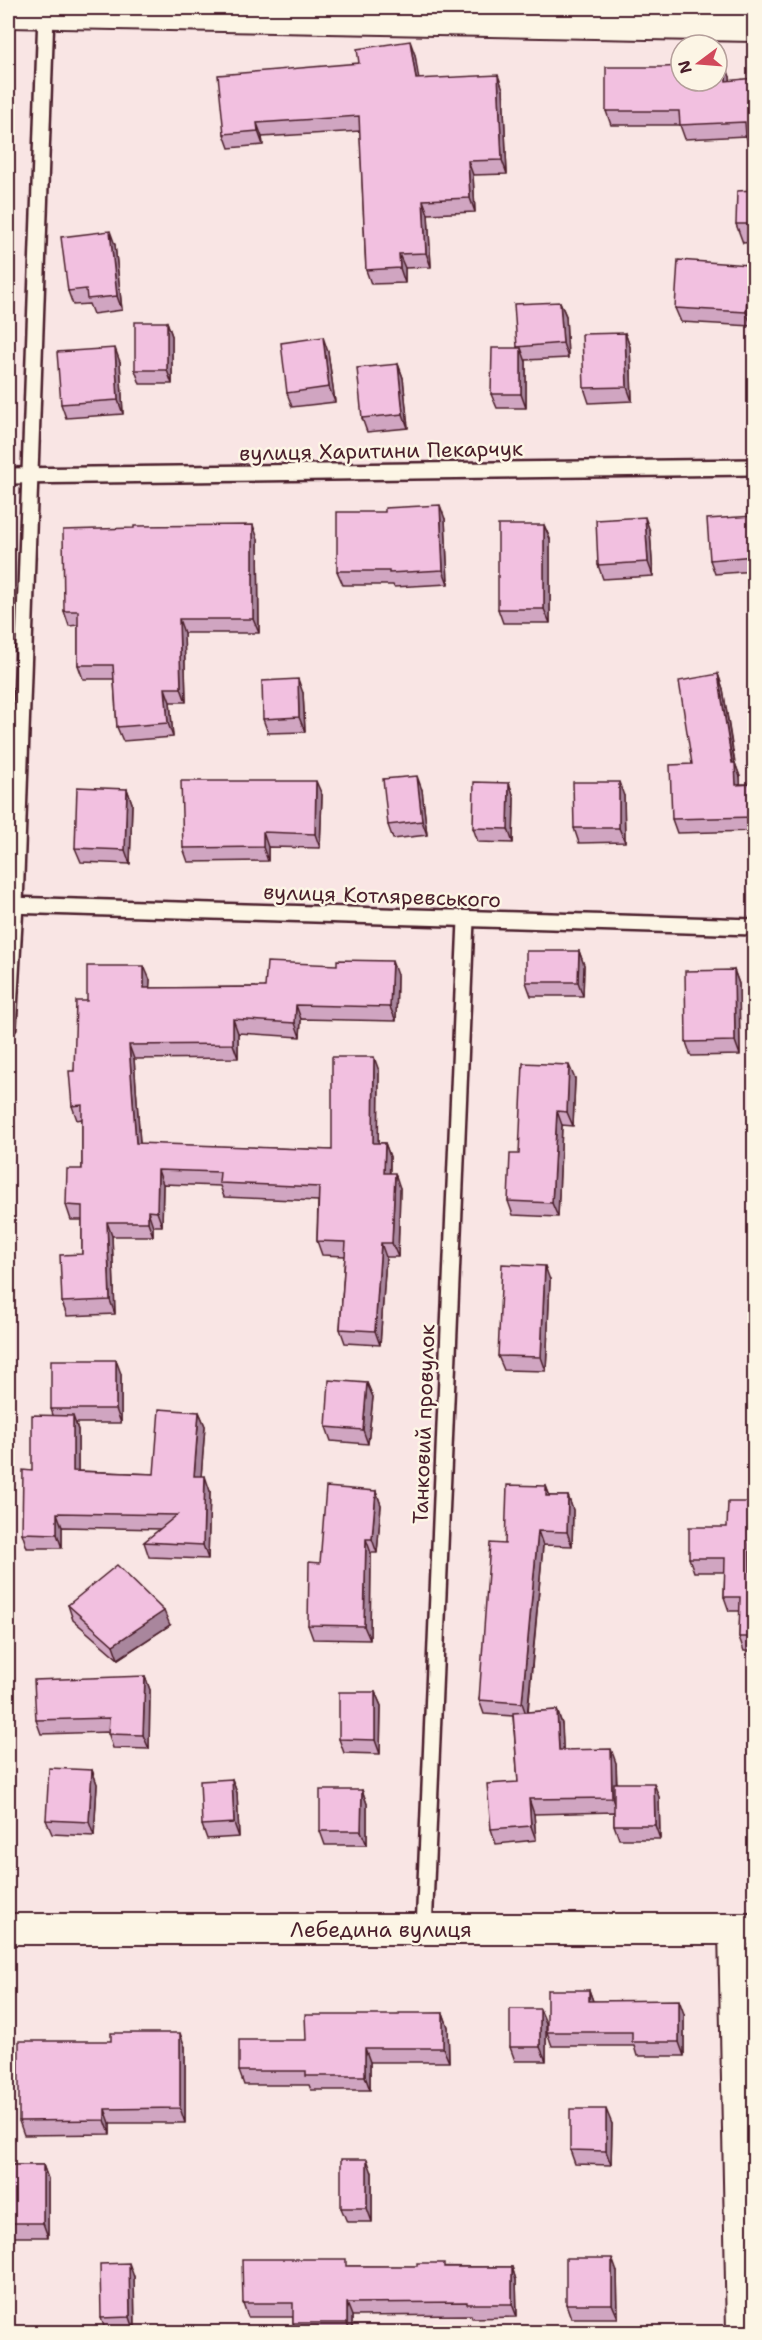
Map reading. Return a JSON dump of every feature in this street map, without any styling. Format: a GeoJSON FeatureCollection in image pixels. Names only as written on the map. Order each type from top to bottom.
{"type":"FeatureCollection","features":[{"type":"Feature","properties":{"kind":"street"},"geometry":{"type":"LineString","coordinates":[[8,12],[754,26]]}},
{"type":"Feature","properties":{"kind":"street","name":"Лебедина вулиця"},"geometry":{"type":"LineString","coordinates":[[8,1929],[744,1929]]}},
{"type":"Feature","properties":{"kind":"street"},"geometry":{"type":"LineString","coordinates":[[742,2332],[744,1929]]}},
{"type":"Feature","properties":{"kind":"lane"},"geometry":{"type":"LineString","coordinates":[[8,1027],[11,905],[31,477],[46,13]]}},
{"type":"Feature","properties":{"kind":"lane","name":"вулиця Харитини Пекарчук"},"geometry":{"type":"LineString","coordinates":[[8,477],[754,467]]}},
{"type":"Feature","properties":{"kind":"lane","name":"вулиця Котляревського"},"geometry":{"type":"LineString","coordinates":[[11,905],[754,927]]}},
{"type":"Feature","properties":{"kind":"lane","name":"Танковий провулок"},"geometry":{"type":"LineString","coordinates":[[424,1930],[466,920]]}},
{"type":"Feature","properties":{"kind":"building"},"geometry":{"type":"Polygon","coordinates":[[[410,41],[416,79],[498,75],[502,160],[468,161],[470,198],[423,200],[426,253],[399,254],[400,268],[366,270],[359,116],[257,123],[258,131],[224,134],[218,75],[359,63],[357,49],[410,41]]]}},
{"type":"Feature","properties":{"kind":"building"},"geometry":{"type":"Polygon","coordinates":[[[606,67],[669,67],[669,93],[729,93],[729,81],[754,78],[754,136],[746,136],[745,122],[680,125],[679,111],[606,111],[606,67]]]}},
{"type":"Feature","properties":{"kind":"building"},"geometry":{"type":"Polygon","coordinates":[[[754,190],[754,224],[736,224],[737,191],[754,190]]]}},
{"type":"Feature","properties":{"kind":"building"},"geometry":{"type":"Polygon","coordinates":[[[110,231],[117,296],[87,299],[86,289],[68,291],[61,237],[110,231]]]}},
{"type":"Feature","properties":{"kind":"building"},"geometry":{"type":"Polygon","coordinates":[[[678,260],[749,265],[746,312],[675,308],[678,260]]]}},
{"type":"Feature","properties":{"kind":"building"},"geometry":{"type":"Polygon","coordinates":[[[560,302],[563,343],[517,347],[514,304],[560,302]]]}},
{"type":"Feature","properties":{"kind":"building"},"geometry":{"type":"Polygon","coordinates":[[[135,322],[167,322],[167,370],[135,370],[135,322]]]}},
{"type":"Feature","properties":{"kind":"building"},"geometry":{"type":"Polygon","coordinates":[[[625,333],[627,387],[584,388],[582,334],[625,333]]]}},
{"type":"Feature","properties":{"kind":"building"},"geometry":{"type":"Polygon","coordinates":[[[323,337],[329,387],[287,393],[281,343],[323,337]]]}},
{"type":"Feature","properties":{"kind":"building"},"geometry":{"type":"Polygon","coordinates":[[[115,348],[118,400],[61,404],[57,352],[115,348]]]}},
{"type":"Feature","properties":{"kind":"building"},"geometry":{"type":"Polygon","coordinates":[[[492,348],[521,348],[521,394],[491,394],[492,348]]]}},
{"type":"Feature","properties":{"kind":"building"},"geometry":{"type":"Polygon","coordinates":[[[398,364],[403,414],[362,418],[357,368],[398,364]]]}},
{"type":"Feature","properties":{"kind":"building"},"geometry":{"type":"Polygon","coordinates":[[[440,505],[443,570],[389,573],[389,571],[337,571],[337,512],[385,512],[385,508],[440,505]]]}},
{"type":"Feature","properties":{"kind":"building"},"geometry":{"type":"Polygon","coordinates":[[[754,516],[754,556],[710,560],[707,519],[754,516]]]}},
{"type":"Feature","properties":{"kind":"building"},"geometry":{"type":"Polygon","coordinates":[[[645,517],[648,562],[598,565],[596,520],[645,517]]]}},
{"type":"Feature","properties":{"kind":"building"},"geometry":{"type":"Polygon","coordinates":[[[253,525],[253,619],[179,619],[181,688],[165,688],[168,723],[117,727],[113,665],[78,665],[78,611],[64,611],[63,530],[134,528],[134,526],[253,525]]]}},
{"type":"Feature","properties":{"kind":"building"},"geometry":{"type":"Polygon","coordinates":[[[498,525],[544,525],[544,609],[498,609],[498,525]]]}},
{"type":"Feature","properties":{"kind":"building"},"geometry":{"type":"Polygon","coordinates":[[[718,674],[732,763],[735,763],[736,785],[754,784],[754,817],[672,819],[670,765],[692,764],[679,681],[718,674]]]}},
{"type":"Feature","properties":{"kind":"building"},"geometry":{"type":"Polygon","coordinates":[[[298,679],[299,717],[263,719],[262,681],[298,679]]]}},
{"type":"Feature","properties":{"kind":"building"},"geometry":{"type":"Polygon","coordinates":[[[417,776],[422,821],[388,825],[383,779],[417,776]]]}},
{"type":"Feature","properties":{"kind":"building"},"geometry":{"type":"Polygon","coordinates":[[[181,781],[316,781],[315,834],[263,832],[263,847],[183,848],[181,781]]]}},
{"type":"Feature","properties":{"kind":"building"},"geometry":{"type":"Polygon","coordinates":[[[474,782],[509,783],[508,829],[473,828],[474,782]]]}},
{"type":"Feature","properties":{"kind":"building"},"geometry":{"type":"Polygon","coordinates":[[[573,782],[619,782],[619,828],[574,828],[573,782]]]}},
{"type":"Feature","properties":{"kind":"building"},"geometry":{"type":"Polygon","coordinates":[[[77,787],[127,789],[125,850],[75,848],[77,787]]]}},
{"type":"Feature","properties":{"kind":"building"},"geometry":{"type":"Polygon","coordinates":[[[526,951],[579,951],[578,982],[526,982],[526,951]]]}},
{"type":"Feature","properties":{"kind":"building"},"geometry":{"type":"Polygon","coordinates":[[[337,960],[392,961],[390,1007],[296,1005],[295,1023],[233,1019],[233,1044],[129,1045],[136,1143],[332,1150],[332,1057],[374,1057],[373,1143],[385,1143],[384,1173],[395,1173],[392,1243],[381,1243],[375,1331],[340,1329],[346,1242],[317,1241],[319,1187],[219,1183],[220,1172],[158,1170],[157,1212],[148,1211],[148,1222],[107,1222],[110,1300],[62,1302],[60,1255],[82,1254],[82,1206],[66,1205],[67,1169],[82,1169],[82,1105],[72,1106],[69,1071],[74,1071],[76,1001],[87,1001],[87,966],[144,966],[144,988],[265,987],[267,962],[337,965],[337,960]]]}},
{"type":"Feature","properties":{"kind":"building"},"geometry":{"type":"Polygon","coordinates":[[[734,970],[735,1041],[686,1042],[685,971],[734,970]]]}},
{"type":"Feature","properties":{"kind":"building"},"geometry":{"type":"Polygon","coordinates":[[[523,1063],[569,1065],[567,1112],[557,1111],[552,1203],[508,1201],[510,1154],[519,1154],[523,1063]]]}},
{"type":"Feature","properties":{"kind":"building"},"geometry":{"type":"Polygon","coordinates":[[[502,1264],[545,1266],[541,1357],[498,1356],[502,1264]]]}},
{"type":"Feature","properties":{"kind":"building"},"geometry":{"type":"Polygon","coordinates":[[[51,1360],[116,1360],[116,1409],[51,1409],[51,1360]]]}},
{"type":"Feature","properties":{"kind":"building"},"geometry":{"type":"Polygon","coordinates":[[[329,1380],[367,1383],[363,1430],[326,1427],[329,1380]]]}},
{"type":"Feature","properties":{"kind":"building"},"geometry":{"type":"Polygon","coordinates":[[[159,1409],[199,1412],[194,1476],[205,1476],[203,1545],[144,1542],[177,1515],[57,1513],[57,1534],[22,1533],[23,1470],[32,1471],[32,1415],[73,1416],[73,1471],[154,1474],[159,1409]]]}},
{"type":"Feature","properties":{"kind":"building"},"geometry":{"type":"Polygon","coordinates":[[[507,1485],[546,1486],[546,1496],[568,1496],[567,1532],[538,1531],[522,1703],[479,1700],[490,1543],[505,1544],[507,1485]]]}},
{"type":"Feature","properties":{"kind":"building"},"geometry":{"type":"Polygon","coordinates":[[[326,1487],[376,1491],[372,1539],[366,1539],[364,1626],[308,1625],[309,1562],[320,1563],[326,1487]]]}},
{"type":"Feature","properties":{"kind":"building"},"geometry":{"type":"Polygon","coordinates":[[[728,1502],[749,1502],[750,1580],[754,1580],[754,1637],[739,1637],[740,1597],[724,1597],[725,1558],[689,1558],[689,1527],[727,1527],[728,1502]]]}},
{"type":"Feature","properties":{"kind":"building"},"geometry":{"type":"Polygon","coordinates":[[[117,1565],[164,1611],[113,1645],[68,1605],[117,1565]]]}},
{"type":"Feature","properties":{"kind":"building"},"geometry":{"type":"Polygon","coordinates":[[[145,1676],[143,1735],[108,1734],[109,1718],[36,1720],[34,1680],[145,1676]]]}},
{"type":"Feature","properties":{"kind":"building"},"geometry":{"type":"Polygon","coordinates":[[[339,1692],[375,1692],[375,1740],[339,1739],[339,1692]]]}},
{"type":"Feature","properties":{"kind":"building"},"geometry":{"type":"Polygon","coordinates":[[[557,1710],[559,1750],[611,1749],[612,1798],[529,1799],[531,1826],[491,1829],[487,1784],[518,1782],[513,1713],[557,1710]]]}},
{"type":"Feature","properties":{"kind":"building"},"geometry":{"type":"Polygon","coordinates":[[[49,1768],[92,1770],[89,1822],[46,1820],[49,1768]]]}},
{"type":"Feature","properties":{"kind":"building"},"geometry":{"type":"Polygon","coordinates":[[[232,1779],[234,1823],[202,1825],[200,1781],[232,1779]]]}},
{"type":"Feature","properties":{"kind":"building"},"geometry":{"type":"Polygon","coordinates":[[[614,1783],[654,1783],[655,1825],[614,1825],[614,1783]]]}},
{"type":"Feature","properties":{"kind":"building"},"geometry":{"type":"Polygon","coordinates":[[[320,1790],[362,1790],[361,1831],[320,1831],[320,1790]]]}},
{"type":"Feature","properties":{"kind":"building"},"geometry":{"type":"Polygon","coordinates":[[[547,1990],[589,1990],[589,2001],[679,2000],[679,2042],[632,2042],[632,2032],[547,2032],[547,1990]]]}},
{"type":"Feature","properties":{"kind":"building"},"geometry":{"type":"Polygon","coordinates":[[[510,2009],[540,2009],[540,2047],[510,2047],[510,2009]]]}},
{"type":"Feature","properties":{"kind":"building"},"geometry":{"type":"Polygon","coordinates":[[[399,2013],[443,2013],[443,2048],[365,2048],[365,2076],[306,2076],[306,2071],[239,2071],[239,2040],[306,2040],[305,2015],[399,2015],[399,2013]]]}},
{"type":"Feature","properties":{"kind":"building"},"geometry":{"type":"Polygon","coordinates":[[[111,2033],[180,2033],[180,2108],[105,2109],[105,2120],[19,2121],[19,2041],[111,2041],[111,2033]]]}},
{"type":"Feature","properties":{"kind":"building"},"geometry":{"type":"Polygon","coordinates":[[[570,2109],[606,2109],[606,2151],[570,2150],[570,2109]]]}},
{"type":"Feature","properties":{"kind":"building"},"geometry":{"type":"Polygon","coordinates":[[[341,2159],[367,2159],[367,2208],[341,2208],[341,2159]]]}},
{"type":"Feature","properties":{"kind":"building"},"geometry":{"type":"Polygon","coordinates":[[[8,2165],[43,2165],[43,2223],[8,2223],[8,2165]]]}},
{"type":"Feature","properties":{"kind":"building"},"geometry":{"type":"Polygon","coordinates":[[[566,2258],[612,2258],[612,2304],[566,2304],[566,2258]]]}},
{"type":"Feature","properties":{"kind":"building"},"geometry":{"type":"Polygon","coordinates":[[[242,2259],[346,2259],[346,2266],[417,2266],[417,2263],[444,2263],[444,2267],[512,2267],[512,2304],[347,2303],[347,2323],[293,2323],[293,2303],[243,2303],[242,2259]]]}},
{"type":"Feature","properties":{"kind":"building"},"geometry":{"type":"Polygon","coordinates":[[[129,2263],[130,2317],[101,2318],[100,2264],[129,2263]]]}}]}
